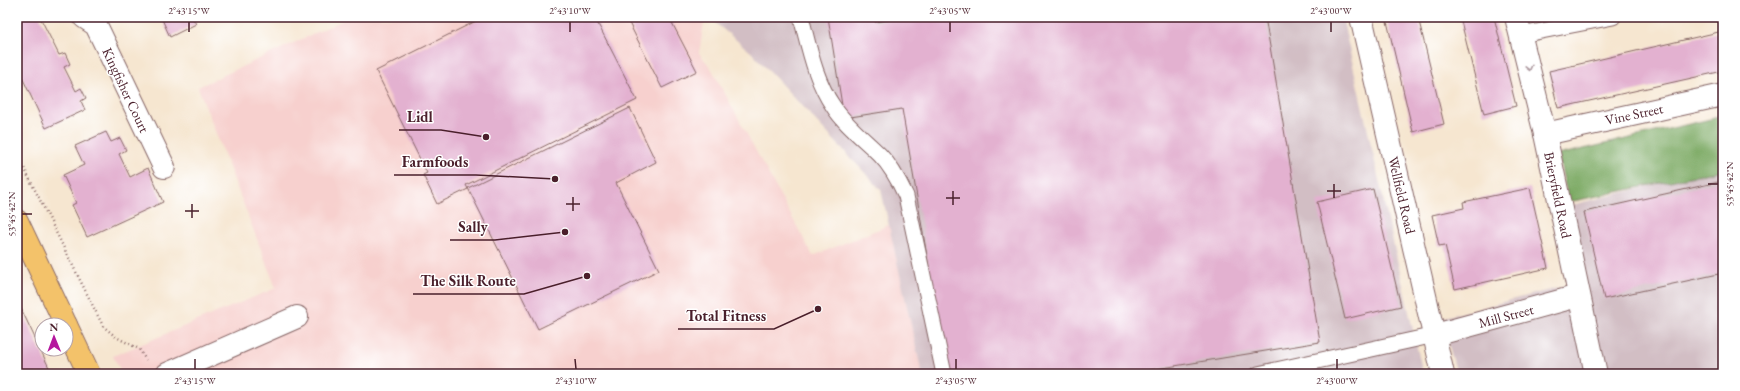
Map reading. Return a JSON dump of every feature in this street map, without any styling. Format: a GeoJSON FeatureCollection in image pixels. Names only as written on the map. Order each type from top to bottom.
{"type":"FeatureCollection","features":[{"type":"Feature","properties":{"kind":"highway"},"geometry":{"type":"LineString","coordinates":[[17,221],[62,317]]}},
{"type":"Feature","properties":{"kind":"highway"},"geometry":{"type":"LineString","coordinates":[[74,342],[89,374]]}},
{"type":"Feature","properties":{"kind":"street","name":"Kingfisher Court"},"geometry":{"type":"LineString","coordinates":[[84,17],[96,25],[164,167]]}},
{"type":"Feature","properties":{"kind":"street","name":"Wellfield Road"},"geometry":{"type":"LineString","coordinates":[[1361,17],[1443,374]]}},
{"type":"Feature","properties":{"kind":"street","name":"Brieryfield Road"},"geometry":{"type":"LineString","coordinates":[[1518,26],[1545,134],[1578,296],[1596,374]]}},
{"type":"Feature","properties":{"kind":"street","name":"Vine Street"},"geometry":{"type":"LineString","coordinates":[[1545,134],[1723,95]]}},
{"type":"Feature","properties":{"kind":"street","name":"Mill Street"},"geometry":{"type":"LineString","coordinates":[[1435,335],[1578,296]]}},
{"type":"Feature","properties":{"kind":"street"},"geometry":{"type":"LineString","coordinates":[[167,374],[297,317]]}},
{"type":"Feature","properties":{"kind":"lane"},"geometry":{"type":"LineString","coordinates":[[801,17],[814,64],[833,107],[844,121],[881,156],[897,177],[906,196],[944,374]]}},
{"type":"Feature","properties":{"kind":"lane"},"geometry":{"type":"LineString","coordinates":[[1518,26],[1609,17]]}},
{"type":"Feature","properties":{"kind":"lane"},"geometry":{"type":"LineString","coordinates":[[1258,374],[1435,335]]}},
{"type":"Feature","properties":{"kind":"path"},"geometry":{"type":"LineString","coordinates":[[17,154],[103,326],[116,338],[139,349]]}},
{"type":"Feature","properties":{"kind":"shaded area"},"geometry":{"type":"Polygon","coordinates":[[[350,17],[705,17],[699,53],[711,68],[813,256],[889,225],[922,374],[122,374],[113,356],[276,288],[198,87],[350,17]]]}},
{"type":"Feature","properties":{"kind":"shaded area"},"geometry":{"type":"Polygon","coordinates":[[[708,17],[1342,17],[1423,374],[922,374],[881,190],[751,52],[708,17]]]}},
{"type":"Feature","properties":{"kind":"shaded area"},"geometry":{"type":"Polygon","coordinates":[[[1723,168],[1723,374],[1457,374],[1441,318],[1569,285],[1555,209],[1723,168]]]}},
{"type":"Feature","properties":{"kind":"green space"},"geometry":{"type":"Polygon","coordinates":[[[1723,116],[1723,170],[1569,202],[1558,155],[1723,116]]]}},
{"type":"Feature","properties":{"kind":"building"},"geometry":{"type":"Polygon","coordinates":[[[17,17],[40,17],[59,55],[65,53],[70,64],[64,67],[76,91],[81,88],[86,98],[81,101],[85,110],[46,128],[21,75],[17,77],[17,17]]]}},
{"type":"Feature","properties":{"kind":"building"},"geometry":{"type":"Polygon","coordinates":[[[161,17],[192,17],[196,24],[170,37],[161,17]]]}},
{"type":"Feature","properties":{"kind":"building"},"geometry":{"type":"Polygon","coordinates":[[[484,17],[607,17],[597,22],[637,100],[466,185],[468,189],[437,204],[423,175],[427,173],[376,71],[484,17]]]}},
{"type":"Feature","properties":{"kind":"building"},"geometry":{"type":"Polygon","coordinates":[[[626,17],[669,17],[697,71],[662,88],[626,17]]]}},
{"type":"Feature","properties":{"kind":"building"},"geometry":{"type":"Polygon","coordinates":[[[828,17],[874,17],[875,22],[905,17],[1265,17],[1320,342],[1126,374],[947,374],[902,109],[844,118],[828,17]]]}},
{"type":"Feature","properties":{"kind":"building"},"geometry":{"type":"Polygon","coordinates":[[[1386,17],[1418,17],[1444,124],[1413,132],[1386,17]]]}},
{"type":"Feature","properties":{"kind":"building"},"geometry":{"type":"Polygon","coordinates":[[[1460,17],[1494,17],[1516,106],[1484,114],[1460,17]]]}},
{"type":"Feature","properties":{"kind":"building"},"geometry":{"type":"Polygon","coordinates":[[[1538,17],[1571,17],[1571,19],[1540,26],[1538,17]]]}},
{"type":"Feature","properties":{"kind":"building"},"geometry":{"type":"Polygon","coordinates":[[[1723,31],[1723,71],[1558,108],[1549,71],[1723,31]]]}},
{"type":"Feature","properties":{"kind":"building"},"geometry":{"type":"Polygon","coordinates":[[[630,108],[656,162],[616,183],[659,270],[538,329],[468,188],[630,108]]]}},
{"type":"Feature","properties":{"kind":"building"},"geometry":{"type":"Polygon","coordinates":[[[106,132],[111,142],[120,138],[126,150],[119,154],[130,177],[148,168],[163,202],[87,237],[72,205],[76,203],[63,175],[84,165],[75,146],[106,132]]]}},
{"type":"Feature","properties":{"kind":"building"},"geometry":{"type":"Polygon","coordinates":[[[1723,181],[1723,273],[1604,299],[1584,212],[1723,181]]]}},
{"type":"Feature","properties":{"kind":"building"},"geometry":{"type":"Polygon","coordinates":[[[1530,188],[1548,268],[1455,289],[1445,245],[1439,246],[1432,215],[1464,208],[1463,202],[1530,188]]]}},
{"type":"Feature","properties":{"kind":"building"},"geometry":{"type":"Polygon","coordinates":[[[1373,189],[1401,306],[1345,319],[1317,202],[1373,189]]]}},
{"type":"Feature","properties":{"kind":"building"},"geometry":{"type":"Polygon","coordinates":[[[17,300],[34,336],[34,357],[44,357],[52,374],[17,374],[17,300]]]}},
{"type":"Feature","properties":{"kind":"place","name":"Lidl"},"geometry":{"type":"Point","coordinates":[486,137]}},
{"type":"Feature","properties":{"kind":"place","name":"Farmfoods"},"geometry":{"type":"Point","coordinates":[555,179]}},
{"type":"Feature","properties":{"kind":"place","name":"Sally"},"geometry":{"type":"Point","coordinates":[565,232]}},
{"type":"Feature","properties":{"kind":"place","name":"The Silk Route"},"geometry":{"type":"Point","coordinates":[587,276]}},
{"type":"Feature","properties":{"kind":"place","name":"Total Fitness"},"geometry":{"type":"Point","coordinates":[818,309]}}]}
